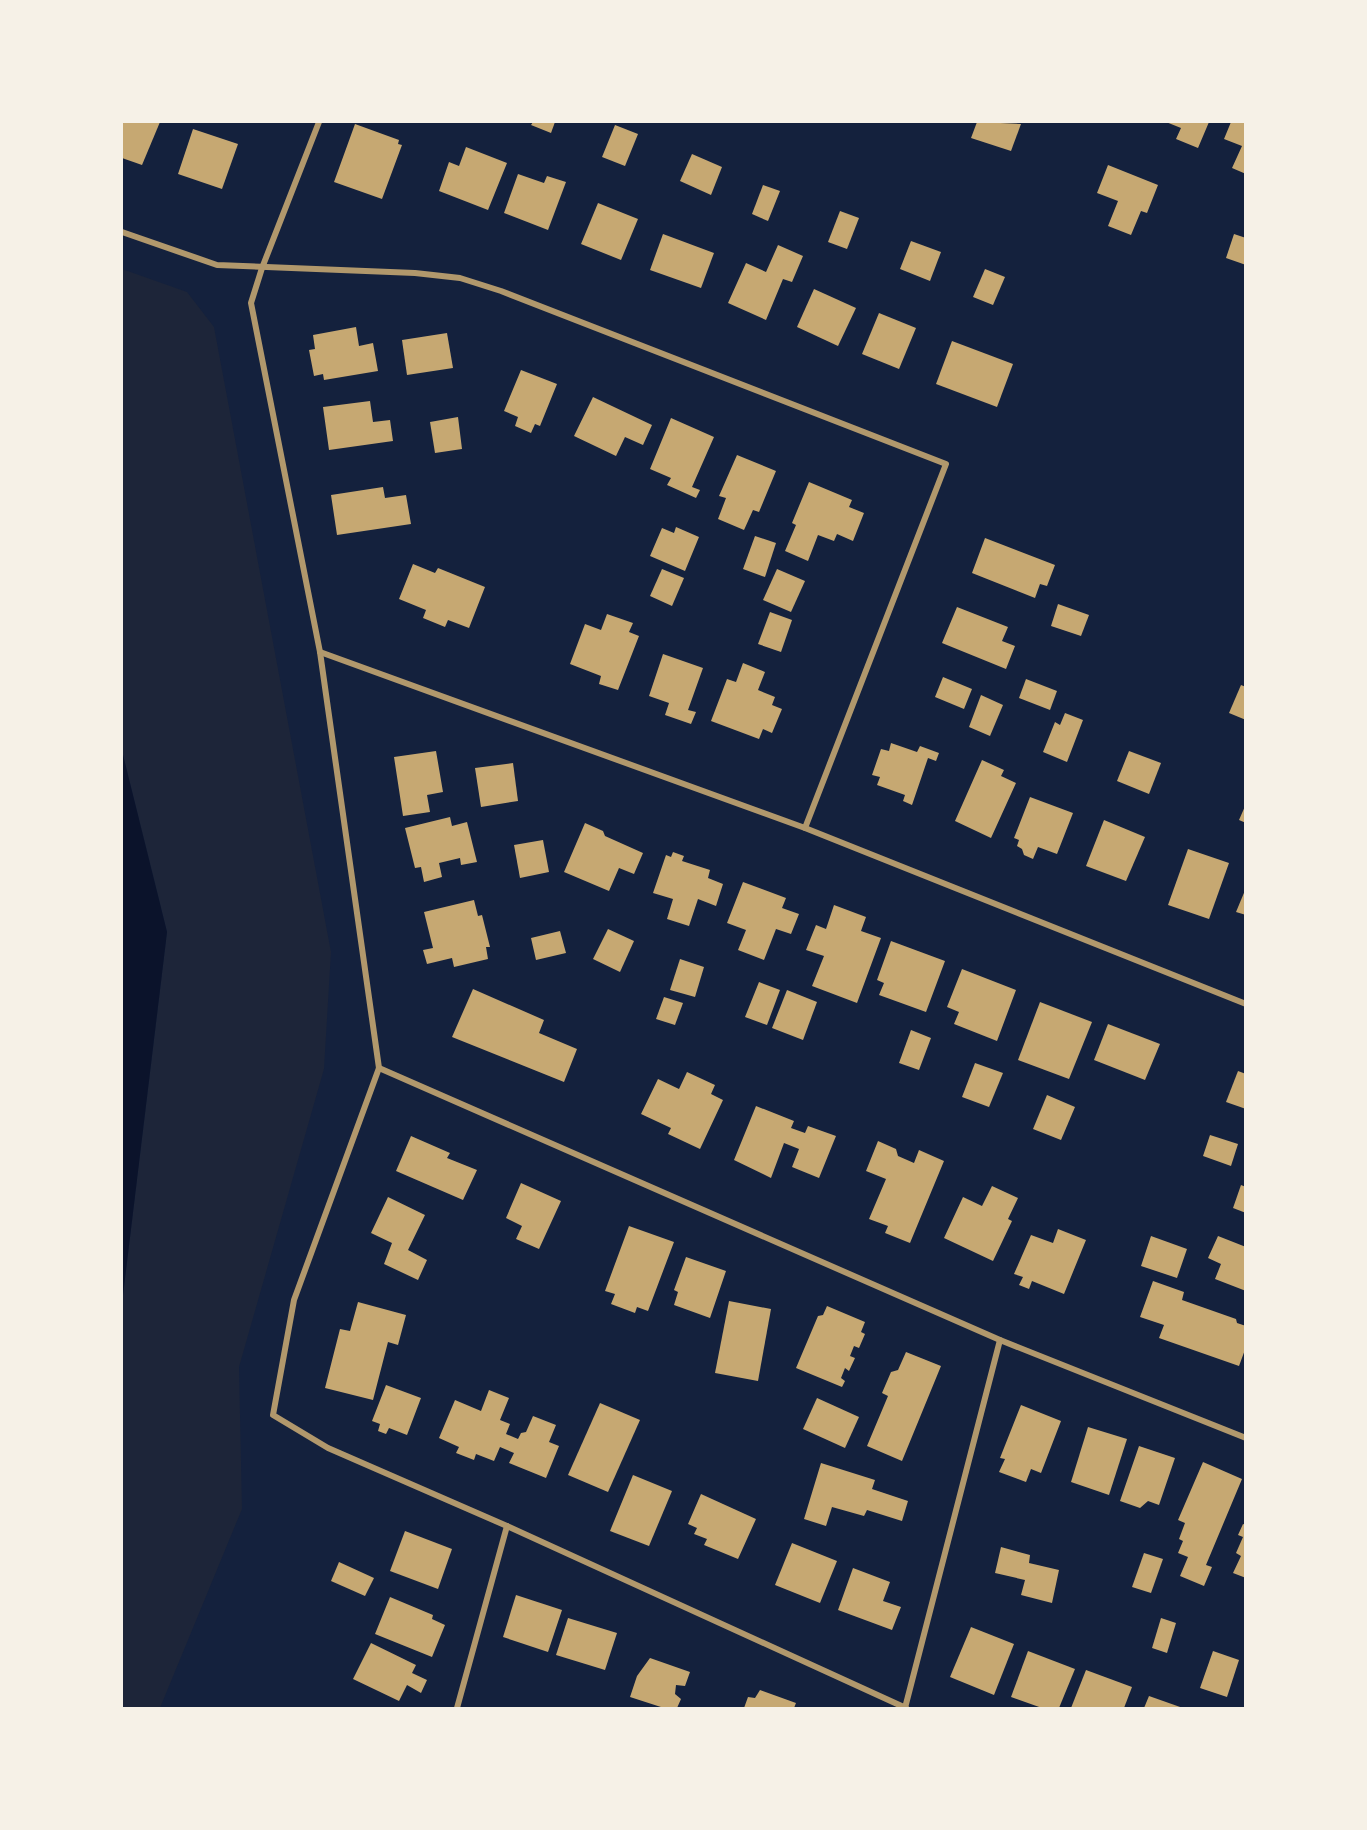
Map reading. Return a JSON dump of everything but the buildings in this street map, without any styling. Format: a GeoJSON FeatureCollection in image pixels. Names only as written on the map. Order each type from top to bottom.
{"type":"FeatureCollection","features":[{"type":"Feature","properties":{"kind":"street"},"geometry":{"type":"LineString","coordinates":[[319,122],[262,268],[251,303],[320,652],[379,1068],[294,1300],[273,1415],[328,1448],[507,1526],[905,1708],[1000,1340]]}},
{"type":"Feature","properties":{"kind":"street"},"geometry":{"type":"LineString","coordinates":[[122,232],[218,265],[404,272],[460,278],[501,291],[946,464],[805,828]]}},
{"type":"Feature","properties":{"kind":"street"},"geometry":{"type":"LineString","coordinates":[[320,652],[805,828],[1245,1004]]}},
{"type":"Feature","properties":{"kind":"street"},"geometry":{"type":"LineString","coordinates":[[379,1068],[1000,1340],[1245,1438]]}},
{"type":"Feature","properties":{"kind":"street"},"geometry":{"type":"LineString","coordinates":[[457,1708],[507,1526]]}},
{"type":"Feature","properties":{"kind":"shaded area"},"geometry":{"type":"Polygon","coordinates":[[[122,269],[187,292],[214,327],[331,952],[324,1069],[239,1367],[242,1509],[160,1708],[122,1708],[122,1303],[167,932],[122,751],[122,269]]]}},
{"type":"Feature","properties":{"kind":"shaded area"},"geometry":{"type":"Polygon","coordinates":[[[122,751],[167,932],[122,1303],[122,751]]]}}]}
